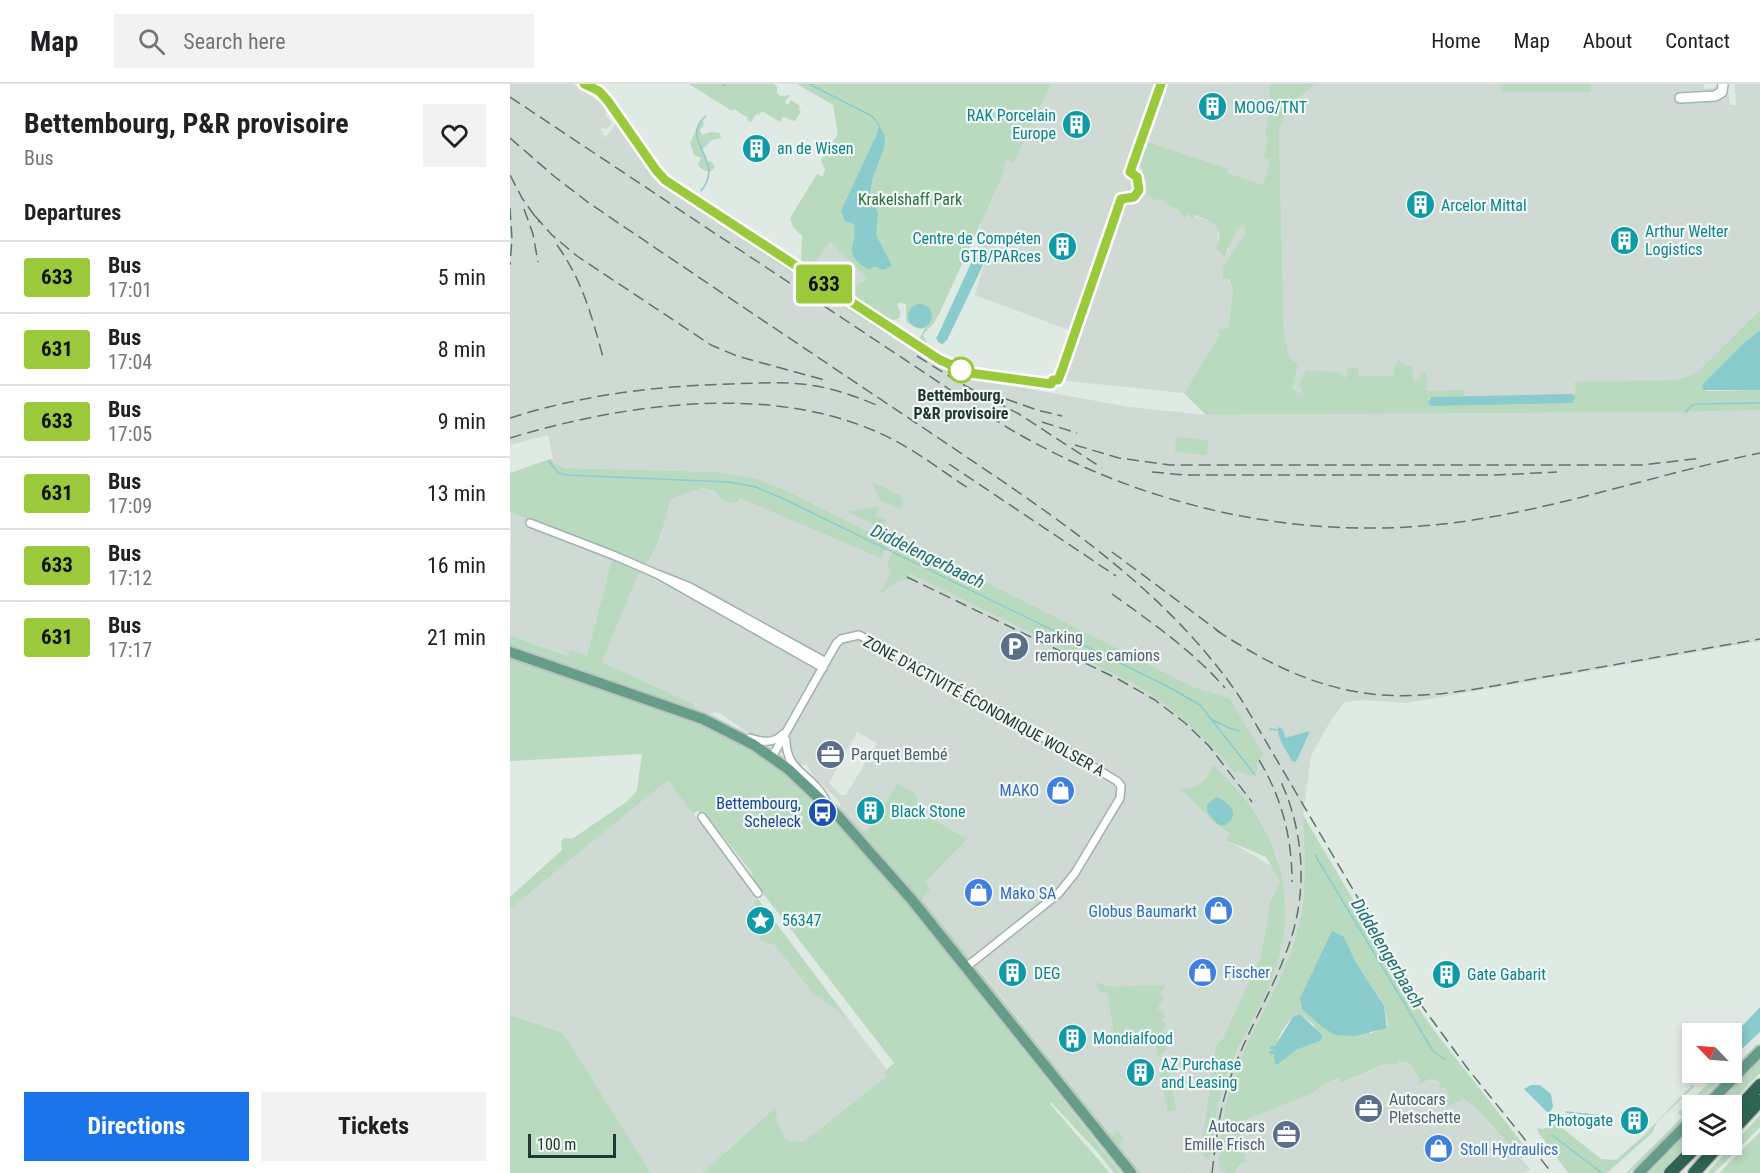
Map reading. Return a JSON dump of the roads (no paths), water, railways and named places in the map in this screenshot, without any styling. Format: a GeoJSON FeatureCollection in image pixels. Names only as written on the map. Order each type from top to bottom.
{"type":"FeatureCollection","features":[{"type":"Feature","properties":{"kind":"highway"},"geometry":{"type":"LineString","coordinates":[[1742,1104],[1760,1085]]}},
{"type":"Feature","properties":{"kind":"highway"},"geometry":{"type":"LineString","coordinates":[[1742,1120],[1760,1101]]}},
{"type":"Feature","properties":{"kind":"highway"},"geometry":{"type":"LineString","coordinates":[[1670,1173],[1688,1155]]}},
{"type":"Feature","properties":{"kind":"highway"},"geometry":{"type":"LineString","coordinates":[[1678,1173],[1694,1155]]}},
{"type":"Feature","properties":{"kind":"highway"},"geometry":{"type":"LineString","coordinates":[[1694,1173],[1710,1155]]}},
{"type":"Feature","properties":{"kind":"main road"},"geometry":{"type":"LineString","coordinates":[[1680,98],[1715,96],[1722,92],[1723,84]]}},
{"type":"Feature","properties":{"kind":"main road"},"geometry":{"type":"LineString","coordinates":[[510,652],[688,713],[733,733],[774,758],[807,784],[912,900],[965,969],[1064,1087],[1131,1173]]}},
{"type":"Feature","properties":{"kind":"main road"},"geometry":{"type":"LineString","coordinates":[[1717,1095],[1760,1051]]}},
{"type":"Feature","properties":{"kind":"main road"},"geometry":{"type":"LineString","coordinates":[[1035,1055],[1059,1090],[1124,1173]]}},
{"type":"Feature","properties":{"kind":"main road"},"geometry":{"type":"LineString","coordinates":[[1639,1173],[1682,1129]]}},
{"type":"Feature","properties":{"kind":"street"},"geometry":{"type":"LineString","coordinates":[[584,84],[599,91],[608,101],[665,180],[927,353],[970,373]]}},
{"type":"Feature","properties":{"kind":"street"},"geometry":{"type":"LineString","coordinates":[[530,523],[690,587],[823,666]]}},
{"type":"Feature","properties":{"kind":"street","name":"ZONE D'ACTIVITÉ ÉCONOMIQUE WOLSER A"},"geometry":{"type":"LineString","coordinates":[[774,758],[836,644],[841,639],[859,635],[1004,714],[1117,781],[1121,786],[1120,798],[1075,873],[1058,894],[965,969]]}},
{"type":"Feature","properties":{"kind":"street"},"geometry":{"type":"LineString","coordinates":[[733,733],[761,742],[780,738],[823,666],[830,664],[774,758]]}},
{"type":"Feature","properties":{"kind":"street"},"geometry":{"type":"LineString","coordinates":[[786,741],[787,753],[792,764],[820,790],[828,806]]}},
{"type":"Feature","properties":{"kind":"street"},"geometry":{"type":"LineString","coordinates":[[702,817],[758,893]]}},
{"type":"Feature","properties":{"kind":"water"},"geometry":{"type":"Polygon","coordinates":[[[879,125],[885,136],[884,148],[872,180],[870,196],[878,213],[876,235],[892,266],[883,270],[875,266],[869,270],[855,259],[852,249],[854,224],[845,221],[841,211],[877,134],[879,125]]]}},
{"type":"Feature","properties":{"kind":"water"},"geometry":{"type":"Polygon","coordinates":[[[978,254],[984,257],[984,263],[947,340],[943,344],[939,343],[936,338],[973,259],[978,254]]]}},
{"type":"Feature","properties":{"kind":"water"},"geometry":{"type":"Polygon","coordinates":[[[915,304],[925,304],[932,311],[932,321],[925,328],[915,328],[908,321],[908,311],[915,304]]]}},
{"type":"Feature","properties":{"kind":"water"},"geometry":{"type":"Polygon","coordinates":[[[1760,330],[1760,390],[1703,390],[1702,385],[1760,330]]]}},
{"type":"Feature","properties":{"kind":"water"},"geometry":{"type":"Polygon","coordinates":[[[1572,394],[1575,397],[1572,403],[1431,406],[1428,403],[1431,397],[1572,394]]]}},
{"type":"Feature","properties":{"kind":"water"},"geometry":{"type":"Polygon","coordinates":[[[1278,727],[1283,729],[1285,738],[1310,731],[1296,762],[1292,761],[1283,745],[1278,727]]]}},
{"type":"Feature","properties":{"kind":"water"},"geometry":{"type":"Polygon","coordinates":[[[1217,797],[1233,812],[1231,820],[1223,825],[1216,823],[1207,809],[1208,804],[1217,797]]]}},
{"type":"Feature","properties":{"kind":"water"},"geometry":{"type":"Polygon","coordinates":[[[1332,931],[1344,937],[1355,961],[1384,1006],[1387,1028],[1355,1036],[1335,1035],[1302,1009],[1300,998],[1332,931]]]}},
{"type":"Feature","properties":{"kind":"water"},"geometry":{"type":"Polygon","coordinates":[[[1760,1007],[1760,1032],[1742,1049],[1742,1026],[1760,1007]]]}},
{"type":"Feature","properties":{"kind":"water"},"geometry":{"type":"Polygon","coordinates":[[[1300,1014],[1323,1036],[1320,1041],[1296,1050],[1277,1065],[1274,1054],[1269,1052],[1275,1049],[1270,1049],[1270,1046],[1275,1046],[1293,1017],[1300,1014]]]}},
{"type":"Feature","properties":{"kind":"water"},"geometry":{"type":"Polygon","coordinates":[[[1531,1085],[1540,1085],[1551,1094],[1553,1107],[1549,1114],[1524,1089],[1531,1085]]]}},
{"type":"Feature","properties":{"kind":"waterway"},"geometry":{"type":"LineString","coordinates":[[809,84],[872,116],[879,125]]}},
{"type":"Feature","properties":{"kind":"waterway"},"geometry":{"type":"LineString","coordinates":[[701,191],[707,180],[709,169],[697,133],[699,125],[706,116]]}},
{"type":"Feature","properties":{"kind":"waterway"},"geometry":{"type":"LineString","coordinates":[[1686,412],[1691,406],[1697,404],[1760,403]]}},
{"type":"Feature","properties":{"kind":"waterway","name":"Diddelengerbaach"},"geometry":{"type":"LineString","coordinates":[[549,461],[558,473],[568,475],[728,482],[756,487],[786,500],[1165,685],[1200,705],[1255,775]]}},
{"type":"Feature","properties":{"kind":"waterway"},"geometry":{"type":"LineString","coordinates":[[1213,720],[1240,731]]}},
{"type":"Feature","properties":{"kind":"waterway"},"geometry":{"type":"LineString","coordinates":[[1270,729],[1278,730]]}},
{"type":"Feature","properties":{"kind":"waterway","name":"Diddelengerbaach"},"geometry":{"type":"LineString","coordinates":[[1315,855],[1433,1051],[1445,1060]]}},
{"type":"Feature","properties":{"kind":"waterway"},"geometry":{"type":"LineString","coordinates":[[1566,1112],[1611,1117]]}},
{"type":"Feature","properties":{"kind":"waterway","name":"Diddelengerbaach"},"geometry":{"type":"LineString","coordinates":[[1552,1135],[1602,1173]]}},
{"type":"Feature","properties":{"kind":"railway"},"geometry":{"type":"LineString","coordinates":[[510,97],[1003,425],[1059,455],[1118,481],[1178,501],[1239,516],[1302,525],[1365,528],[1428,526],[1525,510],[1760,453]]}},
{"type":"Feature","properties":{"kind":"railway"},"geometry":{"type":"LineString","coordinates":[[510,138],[589,203],[1055,518],[1097,549],[1174,618],[1209,657],[1241,699],[1419,1002],[1468,1069],[1552,1173]]}},
{"type":"Feature","properties":{"kind":"railway"},"geometry":{"type":"LineString","coordinates":[[510,175],[522,198],[539,222]]}},
{"type":"Feature","properties":{"kind":"railway"},"geometry":{"type":"LineString","coordinates":[[510,208],[512,239],[510,265]]}},
{"type":"Feature","properties":{"kind":"railway"},"geometry":{"type":"LineString","coordinates":[[524,209],[533,234],[538,262]]}},
{"type":"Feature","properties":{"kind":"railway"},"geometry":{"type":"LineString","coordinates":[[535,216],[552,235],[577,256],[711,345],[737,356],[828,381]]}},
{"type":"Feature","properties":{"kind":"railway"},"geometry":{"type":"LineString","coordinates":[[557,245],[580,287],[604,361]]}},
{"type":"Feature","properties":{"kind":"railway"},"geometry":{"type":"LineString","coordinates":[[917,356],[960,383],[1019,414],[1102,468]]}},
{"type":"Feature","properties":{"kind":"railway"},"geometry":{"type":"LineString","coordinates":[[510,418],[564,403],[619,393],[674,387],[752,383],[816,386],[881,407]]}},
{"type":"Feature","properties":{"kind":"railway"},"geometry":{"type":"LineString","coordinates":[[1006,399],[1062,416]]}},
{"type":"Feature","properties":{"kind":"railway"},"geometry":{"type":"LineString","coordinates":[[510,438],[597,416],[643,409],[690,404],[738,403],[784,407],[828,415],[870,429],[896,441],[968,488]]}},
{"type":"Feature","properties":{"kind":"railway"},"geometry":{"type":"LineString","coordinates":[[1042,422],[1077,433]]}},
{"type":"Feature","properties":{"kind":"railway"},"geometry":{"type":"LineString","coordinates":[[1075,445],[1119,458],[1170,465],[1642,465],[1702,458]]}},
{"type":"Feature","properties":{"kind":"railway"},"geometry":{"type":"LineString","coordinates":[[949,464],[1116,576]]}},
{"type":"Feature","properties":{"kind":"railway"},"geometry":{"type":"LineString","coordinates":[[1152,472],[1185,475],[1496,475],[1557,472]]}},
{"type":"Feature","properties":{"kind":"railway"},"geometry":{"type":"LineString","coordinates":[[1112,552],[1221,633]]}},
{"type":"Feature","properties":{"kind":"railway"},"geometry":{"type":"LineString","coordinates":[[907,577],[1118,679],[1155,700],[1185,723],[1209,746],[1252,802]]}},
{"type":"Feature","properties":{"kind":"railway"},"geometry":{"type":"LineString","coordinates":[[1112,594],[1185,649],[1225,688]]}},
{"type":"Feature","properties":{"kind":"railway"},"geometry":{"type":"LineString","coordinates":[[1216,630],[1264,659],[1298,675],[1352,691],[1402,696],[1476,689],[1760,639]]}},
{"type":"Feature","properties":{"kind":"railway"},"geometry":{"type":"LineString","coordinates":[[1259,760],[1280,804],[1288,834],[1292,882]]}},
{"type":"Feature","properties":{"kind":"railway"},"geometry":{"type":"LineString","coordinates":[[1212,1173],[1226,1091],[1243,1046],[1281,966],[1294,929],[1298,908],[1301,887],[1299,844],[1289,802],[1281,782]]}},
{"type":"Feature","properties":{"kind":"place","name":"MOOG/TNT"},"geometry":{"type":"Point","coordinates":[1213,107]}},
{"type":"Feature","properties":{"kind":"place","name":"RAK Porcelain Europe"},"geometry":{"type":"Point","coordinates":[1077,124]}},
{"type":"Feature","properties":{"kind":"place","name":"an de Wisen"},"geometry":{"type":"Point","coordinates":[756,148]}},
{"type":"Feature","properties":{"kind":"place","name":"Arcelor Mittal"},"geometry":{"type":"Point","coordinates":[1420,205]}},
{"type":"Feature","properties":{"kind":"place","name":"Arthur Welter Logistics"},"geometry":{"type":"Point","coordinates":[1624,240]}},
{"type":"Feature","properties":{"kind":"place","name":"Centre de Compéten GTB/PARces"},"geometry":{"type":"Point","coordinates":[1062,247]}},
{"type":"Feature","properties":{"kind":"place","name":"Bettembourg, P&R provisoire"},"geometry":{"type":"Point","coordinates":[961,370]}},
{"type":"Feature","properties":{"kind":"place","name":"Parking remorques camions"},"geometry":{"type":"Point","coordinates":[1014,646]}},
{"type":"Feature","properties":{"kind":"place","name":"Parquet Bembé"},"geometry":{"type":"Point","coordinates":[830,754]}},
{"type":"Feature","properties":{"kind":"place","name":"MAKO"},"geometry":{"type":"Point","coordinates":[1060,790]}},
{"type":"Feature","properties":{"kind":"place","name":"Black Stone"},"geometry":{"type":"Point","coordinates":[870,811]}},
{"type":"Feature","properties":{"kind":"place","name":"Bettembourg, Scheleck"},"geometry":{"type":"Point","coordinates":[822,812]}},
{"type":"Feature","properties":{"kind":"place","name":"Mako SA"},"geometry":{"type":"Point","coordinates":[979,893]}},
{"type":"Feature","properties":{"kind":"place","name":"Globus Baumarkt"},"geometry":{"type":"Point","coordinates":[1218,911]}},
{"type":"Feature","properties":{"kind":"place","name":"56347"},"geometry":{"type":"Point","coordinates":[761,920]}},
{"type":"Feature","properties":{"kind":"place","name":"Fischer"},"geometry":{"type":"Point","coordinates":[1203,972]}},
{"type":"Feature","properties":{"kind":"place","name":"DEG"},"geometry":{"type":"Point","coordinates":[1013,973]}},
{"type":"Feature","properties":{"kind":"place","name":"Gate Gabarit"},"geometry":{"type":"Point","coordinates":[1446,974]}},
{"type":"Feature","properties":{"kind":"place","name":"Mondialfood"},"geometry":{"type":"Point","coordinates":[1072,1038]}},
{"type":"Feature","properties":{"kind":"place","name":"AZ Purchase and Leasing"},"geometry":{"type":"Point","coordinates":[1140,1073]}},
{"type":"Feature","properties":{"kind":"place","name":"Autocars Pletschette"},"geometry":{"type":"Point","coordinates":[1368,1108]}},
{"type":"Feature","properties":{"kind":"place","name":"Photogate"},"geometry":{"type":"Point","coordinates":[1634,1120]}},
{"type":"Feature","properties":{"kind":"place","name":"Autocars Emille Frisch"},"geometry":{"type":"Point","coordinates":[1286,1135]}},
{"type":"Feature","properties":{"kind":"place","name":"Stoll Hydraulics"},"geometry":{"type":"Point","coordinates":[1439,1149]}},
{"type":"Feature","properties":{"kind":"park label","name":"Krakelshaff Park"},"geometry":{"type":"Point","coordinates":[910,199]}}]}
